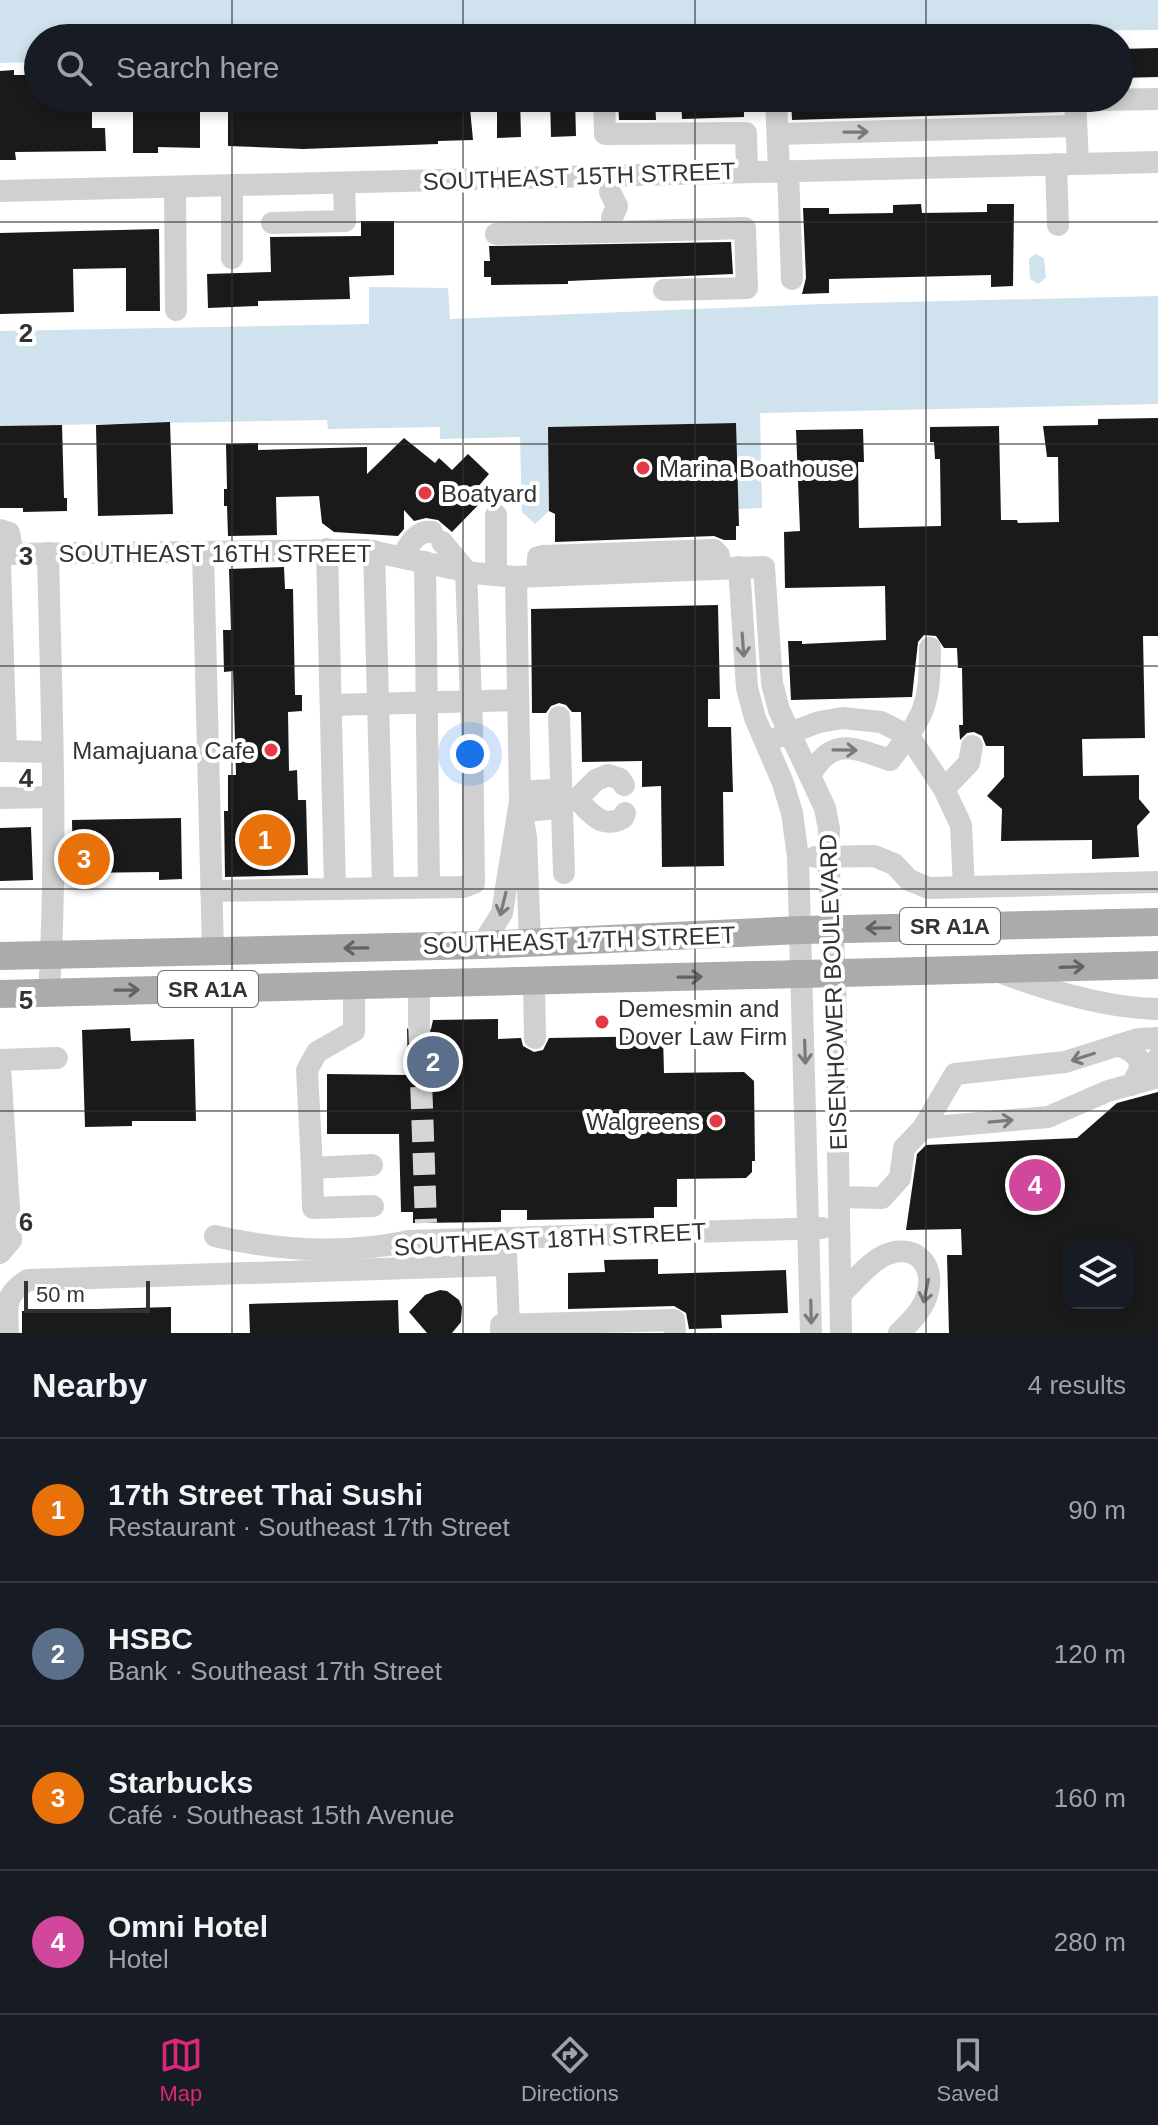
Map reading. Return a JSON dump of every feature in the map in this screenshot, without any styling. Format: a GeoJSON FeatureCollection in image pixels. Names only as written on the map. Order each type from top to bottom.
{"type":"FeatureCollection","features":[{"type":"Feature","properties":{"kind":"main road","name":"SOUTHEAST 17TH STREET"},"geometry":{"type":"LineString","coordinates":[[0,956],[482,945],[801,930],[1158,922]]}},
{"type":"Feature","properties":{"kind":"main road"},"geometry":{"type":"LineString","coordinates":[[424,984],[499,966],[525,952],[530,943]]}},
{"type":"Feature","properties":{"kind":"main road","name":"SOUTHEAST 17TH STREET"},"geometry":{"type":"LineString","coordinates":[[0,994],[1158,965]]}},
{"type":"Feature","properties":{"kind":"street"},"geometry":{"type":"LineString","coordinates":[[1134,99],[1158,99]]}},
{"type":"Feature","properties":{"kind":"street"},"geometry":{"type":"LineString","coordinates":[[604,112],[605,134],[746,133],[747,172]]}},
{"type":"Feature","properties":{"kind":"street"},"geometry":{"type":"LineString","coordinates":[[777,112],[792,279]]}},
{"type":"Feature","properties":{"kind":"street"},"geometry":{"type":"LineString","coordinates":[[1058,225],[1076,126],[1076,112]]}},
{"type":"Feature","properties":{"kind":"street"},"geometry":{"type":"LineString","coordinates":[[778,134],[1076,126]]}},
{"type":"Feature","properties":{"kind":"street","name":"SOUTHEAST 15TH STREET"},"geometry":{"type":"LineString","coordinates":[[0,191],[344,183],[610,184],[747,172],[1158,162]]}},
{"type":"Feature","properties":{"kind":"street"},"geometry":{"type":"LineString","coordinates":[[272,223],[345,221],[344,183]]}},
{"type":"Feature","properties":{"kind":"street"},"geometry":{"type":"LineString","coordinates":[[610,184],[617,206],[612,225]]}},
{"type":"Feature","properties":{"kind":"street"},"geometry":{"type":"LineString","coordinates":[[232,185],[232,258]]}},
{"type":"Feature","properties":{"kind":"street"},"geometry":{"type":"LineString","coordinates":[[175,187],[176,310]]}},
{"type":"Feature","properties":{"kind":"street"},"geometry":{"type":"LineString","coordinates":[[496,234],[612,225],[745,228],[747,288],[664,290]]}},
{"type":"Feature","properties":{"kind":"street"},"geometry":{"type":"LineString","coordinates":[[496,515],[516,576],[520,801],[526,837],[530,943]]}},
{"type":"Feature","properties":{"kind":"street"},"geometry":{"type":"LineString","coordinates":[[0,530],[9,533],[12,538],[4,557],[3,751],[52,752]]}},
{"type":"Feature","properties":{"kind":"street"},"geometry":{"type":"LineString","coordinates":[[211,891],[463,887],[474,883],[466,571],[437,537],[424,531],[417,535],[402,557]]}},
{"type":"Feature","properties":{"kind":"street"},"geometry":{"type":"LineString","coordinates":[[327,549],[335,889]]}},
{"type":"Feature","properties":{"kind":"street","name":"SOUTHEAST 16TH STREET"},"geometry":{"type":"LineString","coordinates":[[4,557],[48,553],[327,549],[374,551],[466,571],[516,576],[764,567]]}},
{"type":"Feature","properties":{"kind":"street"},"geometry":{"type":"LineString","coordinates":[[374,551],[383,888]]}},
{"type":"Feature","properties":{"kind":"street"},"geometry":{"type":"LineString","coordinates":[[48,553],[53,797],[49,992]]}},
{"type":"Feature","properties":{"kind":"street"},"geometry":{"type":"LineString","coordinates":[[203,553],[213,950]]}},
{"type":"Feature","properties":{"kind":"street"},"geometry":{"type":"LineString","coordinates":[[425,562],[429,887]]}},
{"type":"Feature","properties":{"kind":"street","name":"EISENHOWER BOULEVARD"},"geometry":{"type":"LineString","coordinates":[[764,567],[772,683],[779,710],[825,808],[829,829],[835,974],[841,1333]]}},
{"type":"Feature","properties":{"kind":"street","name":"EISENHOWER BOULEVARD"},"geometry":{"type":"LineString","coordinates":[[729,568],[747,688],[755,718],[792,813],[798,857],[811,1333]]}},
{"type":"Feature","properties":{"kind":"street"},"geometry":{"type":"LineString","coordinates":[[811,774],[822,757],[839,748],[850,748],[890,760],[923,713],[930,686],[930,648]]}},
{"type":"Feature","properties":{"kind":"street"},"geometry":{"type":"LineString","coordinates":[[331,705],[518,700]]}},
{"type":"Feature","properties":{"kind":"street"},"geometry":{"type":"LineString","coordinates":[[559,717],[570,799],[564,873]]}},
{"type":"Feature","properties":{"kind":"street"},"geometry":{"type":"LineString","coordinates":[[766,741],[819,722],[843,718],[881,722],[909,736],[944,789],[961,825],[964,887]]}},
{"type":"Feature","properties":{"kind":"street"},"geometry":{"type":"LineString","coordinates":[[944,789],[969,763],[972,746]]}},
{"type":"Feature","properties":{"kind":"street"},"geometry":{"type":"LineString","coordinates":[[520,801],[535,810],[558,808],[596,780],[608,775],[620,779],[624,785]]}},
{"type":"Feature","properties":{"kind":"street"},"geometry":{"type":"LineString","coordinates":[[0,798],[53,797]]}},
{"type":"Feature","properties":{"kind":"street"},"geometry":{"type":"LineString","coordinates":[[570,799],[596,819],[613,823],[623,818],[625,813]]}},
{"type":"Feature","properties":{"kind":"street"},"geometry":{"type":"LineString","coordinates":[[482,945],[502,913],[520,801]]}},
{"type":"Feature","properties":{"kind":"street"},"geometry":{"type":"LineString","coordinates":[[798,857],[874,856],[894,864],[909,880],[929,888],[1158,882]]}},
{"type":"Feature","properties":{"kind":"street"},"geometry":{"type":"LineString","coordinates":[[994,969],[1053,990],[1109,1003],[1158,1009]]}},
{"type":"Feature","properties":{"kind":"street"},"geometry":{"type":"LineString","coordinates":[[534,981],[535,1038]]}},
{"type":"Feature","properties":{"kind":"street"},"geometry":{"type":"LineString","coordinates":[[419,1021],[424,984]]}},
{"type":"Feature","properties":{"kind":"street"},"geometry":{"type":"LineString","coordinates":[[354,985],[354,1031],[317,1052],[307,1070],[313,1208],[373,1206]]}},
{"type":"Feature","properties":{"kind":"street"},"geometry":{"type":"LineString","coordinates":[[839,1197],[882,1198],[900,1178],[904,1148],[923,1128],[955,1074],[1065,1062],[1138,1039],[1158,1038]]}},
{"type":"Feature","properties":{"kind":"street"},"geometry":{"type":"LineString","coordinates":[[1118,1045],[1134,1052],[1140,1060],[1139,1072],[1131,1085]]}},
{"type":"Feature","properties":{"kind":"street"},"geometry":{"type":"LineString","coordinates":[[0,1060],[57,1058]]}},
{"type":"Feature","properties":{"kind":"street"},"geometry":{"type":"LineString","coordinates":[[0,1066],[11,1240],[0,1253]]}},
{"type":"Feature","properties":{"kind":"street"},"geometry":{"type":"LineString","coordinates":[[923,1128],[1048,1117],[1108,1091],[1158,1077]]}},
{"type":"Feature","properties":{"kind":"street"},"geometry":{"type":"LineString","coordinates":[[312,1168],[372,1165]]}},
{"type":"Feature","properties":{"kind":"street","name":"SOUTHEAST 18TH STREET"},"geometry":{"type":"LineString","coordinates":[[215,1236],[253,1245],[340,1251],[427,1232],[505,1238],[540,1228],[839,1227]]}},
{"type":"Feature","properties":{"kind":"street"},"geometry":{"type":"LineString","coordinates":[[505,1238],[505,1329],[674,1320],[675,1333]]}},
{"type":"Feature","properties":{"kind":"street"},"geometry":{"type":"LineString","coordinates":[[841,1294],[880,1258],[904,1251],[915,1253],[927,1265],[927,1297],[899,1333]]}},
{"type":"Feature","properties":{"kind":"street"},"geometry":{"type":"LineString","coordinates":[[8,1333],[7,1303],[14,1289],[28,1280],[506,1265]]}},
{"type":"Feature","properties":{"kind":"water"},"geometry":{"type":"Polygon","coordinates":[[[0,0],[1158,0],[1158,30],[1134,30],[1134,24],[24,24],[24,62],[0,63],[0,0]]]}},
{"type":"Feature","properties":{"kind":"water"},"geometry":{"type":"Polygon","coordinates":[[[1035,254],[1044,258],[1046,278],[1038,284],[1030,279],[1029,259],[1035,254]]]}},
{"type":"Feature","properties":{"kind":"water"},"geometry":{"type":"Polygon","coordinates":[[[369,287],[448,288],[450,319],[822,304],[1158,296],[1158,404],[760,413],[762,508],[738,509],[735,423],[549,427],[549,511],[535,524],[522,512],[520,437],[440,439],[440,427],[328,429],[327,420],[0,426],[0,331],[369,324],[369,287]]]}},
{"type":"Feature","properties":{"kind":"building"},"geometry":{"type":"Polygon","coordinates":[[[1158,48],[1158,77],[1134,78],[1134,49],[1158,48]]]}},
{"type":"Feature","properties":{"kind":"building"},"geometry":{"type":"Polygon","coordinates":[[[14,70],[14,75],[24,75],[24,112],[92,112],[92,128],[105,128],[106,151],[15,152],[16,160],[0,160],[0,71],[14,70]]]}},
{"type":"Feature","properties":{"kind":"building"},"geometry":{"type":"Polygon","coordinates":[[[133,112],[200,112],[200,148],[158,147],[158,153],[133,153],[133,112]]]}},
{"type":"Feature","properties":{"kind":"building"},"geometry":{"type":"Polygon","coordinates":[[[228,112],[470,112],[473,140],[303,149],[228,146],[228,112]]]}},
{"type":"Feature","properties":{"kind":"building"},"geometry":{"type":"Polygon","coordinates":[[[497,112],[520,112],[521,137],[497,138],[497,112]]]}},
{"type":"Feature","properties":{"kind":"building"},"geometry":{"type":"Polygon","coordinates":[[[550,112],[575,112],[576,136],[551,137],[550,112]]]}},
{"type":"Feature","properties":{"kind":"building"},"geometry":{"type":"Polygon","coordinates":[[[619,112],[656,112],[656,120],[619,120],[619,112]]]}},
{"type":"Feature","properties":{"kind":"building"},"geometry":{"type":"Polygon","coordinates":[[[682,112],[744,112],[744,117],[682,119],[682,112]]]}},
{"type":"Feature","properties":{"kind":"building"},"geometry":{"type":"Polygon","coordinates":[[[792,112],[1062,112],[792,120],[792,112]]]}},
{"type":"Feature","properties":{"kind":"building"},"geometry":{"type":"Polygon","coordinates":[[[921,204],[922,213],[987,212],[987,204],[1014,204],[1013,286],[991,287],[991,275],[829,279],[829,293],[802,294],[806,278],[803,208],[829,208],[829,214],[893,213],[893,205],[921,204]]]}},
{"type":"Feature","properties":{"kind":"building"},"geometry":{"type":"Polygon","coordinates":[[[361,221],[394,221],[394,275],[349,277],[350,299],[258,301],[258,306],[208,308],[207,274],[271,272],[270,237],[361,236],[361,221]]]}},
{"type":"Feature","properties":{"kind":"building"},"geometry":{"type":"Polygon","coordinates":[[[159,229],[160,311],[126,311],[126,268],[73,269],[74,312],[0,314],[0,233],[159,229]]]}},
{"type":"Feature","properties":{"kind":"building"},"geometry":{"type":"Polygon","coordinates":[[[731,242],[733,274],[568,281],[568,284],[491,285],[491,277],[484,277],[484,261],[490,261],[489,246],[731,242]]]}},
{"type":"Feature","properties":{"kind":"building"},"geometry":{"type":"Polygon","coordinates":[[[1158,418],[1158,636],[1143,636],[1145,738],[1082,739],[1083,776],[1139,775],[1139,799],[1150,812],[1137,826],[1139,857],[1092,859],[1092,840],[1001,841],[1002,809],[987,796],[1004,777],[1004,746],[986,746],[982,736],[974,732],[967,733],[960,740],[959,725],[963,725],[962,668],[958,668],[957,648],[944,648],[936,636],[924,635],[918,642],[912,697],[791,700],[788,641],[802,641],[802,644],[886,640],[885,586],[785,588],[784,532],[800,531],[796,430],[863,429],[864,462],[858,462],[859,528],[941,526],[940,459],[935,459],[930,427],[999,426],[1001,520],[1017,520],[1018,523],[1059,522],[1058,457],[1047,457],[1043,426],[1098,425],[1098,419],[1158,418]]]}},
{"type":"Feature","properties":{"kind":"building"},"geometry":{"type":"Polygon","coordinates":[[[170,422],[173,514],[98,516],[96,425],[170,422]]]}},
{"type":"Feature","properties":{"kind":"building","name":"Marina Boathouse"},"geometry":{"type":"Polygon","coordinates":[[[736,423],[739,526],[736,526],[736,540],[714,536],[555,542],[555,514],[549,511],[548,427],[736,423]]]}},
{"type":"Feature","properties":{"kind":"building"},"geometry":{"type":"Polygon","coordinates":[[[62,425],[67,511],[23,512],[23,508],[0,508],[0,426],[62,425]]]}},
{"type":"Feature","properties":{"kind":"building"},"geometry":{"type":"Polygon","coordinates":[[[404,438],[435,463],[439,458],[452,470],[468,454],[489,474],[477,488],[486,497],[452,532],[438,520],[426,518],[414,521],[404,510],[404,529],[398,536],[334,532],[322,523],[319,496],[276,497],[277,535],[228,536],[227,506],[224,506],[224,489],[227,489],[226,444],[258,443],[258,450],[367,447],[367,474],[404,438]]]}},
{"type":"Feature","properties":{"kind":"building"},"geometry":{"type":"Polygon","coordinates":[[[284,567],[285,589],[293,589],[295,695],[302,695],[302,711],[288,712],[289,771],[297,770],[298,800],[306,800],[308,875],[225,877],[224,811],[228,811],[228,775],[236,775],[233,671],[224,672],[223,630],[231,630],[229,569],[284,567]]]}},
{"type":"Feature","properties":{"kind":"building"},"geometry":{"type":"Polygon","coordinates":[[[718,605],[720,699],[708,699],[708,727],[731,727],[733,792],[723,792],[724,866],[662,867],[661,786],[642,787],[642,761],[582,762],[581,712],[572,712],[559,703],[551,706],[546,713],[532,713],[531,609],[718,605]]]}},
{"type":"Feature","properties":{"kind":"building"},"geometry":{"type":"Polygon","coordinates":[[[181,818],[182,879],[159,880],[159,872],[73,873],[72,820],[181,818]]]}},
{"type":"Feature","properties":{"kind":"building"},"geometry":{"type":"Polygon","coordinates":[[[31,827],[33,880],[0,881],[0,828],[31,827]]]}},
{"type":"Feature","properties":{"kind":"building"},"geometry":{"type":"Polygon","coordinates":[[[498,1019],[498,1039],[521,1038],[523,1046],[534,1052],[543,1050],[549,1038],[663,1036],[664,1073],[744,1072],[754,1081],[755,1161],[752,1161],[752,1172],[746,1178],[677,1179],[677,1207],[654,1207],[654,1218],[527,1220],[527,1210],[501,1210],[501,1222],[413,1223],[413,1212],[401,1212],[399,1134],[327,1134],[327,1074],[408,1075],[407,1028],[420,1035],[431,1029],[433,1020],[498,1019]]]}},
{"type":"Feature","properties":{"kind":"building"},"geometry":{"type":"Polygon","coordinates":[[[130,1028],[131,1041],[194,1039],[196,1121],[132,1121],[132,1126],[85,1127],[82,1030],[130,1028]]]}},
{"type":"Feature","properties":{"kind":"building"},"geometry":{"type":"Polygon","coordinates":[[[1158,1092],[1158,1333],[949,1333],[947,1255],[962,1255],[961,1229],[906,1230],[917,1154],[926,1145],[1077,1138],[1117,1103],[1158,1092]]]}},
{"type":"Feature","properties":{"kind":"building"},"geometry":{"type":"Polygon","coordinates":[[[658,1259],[658,1274],[786,1270],[788,1313],[721,1315],[722,1328],[689,1329],[686,1313],[674,1306],[568,1309],[568,1273],[605,1272],[604,1260],[658,1259]]]}},
{"type":"Feature","properties":{"kind":"building"},"geometry":{"type":"Polygon","coordinates":[[[440,1290],[459,1300],[461,1322],[452,1333],[427,1333],[409,1312],[425,1295],[440,1290]]]}},
{"type":"Feature","properties":{"kind":"building"},"geometry":{"type":"Polygon","coordinates":[[[398,1300],[399,1333],[250,1333],[249,1304],[398,1300]]]}},
{"type":"Feature","properties":{"kind":"building"},"geometry":{"type":"Polygon","coordinates":[[[171,1307],[171,1333],[22,1333],[22,1311],[171,1307]]]}},
{"type":"Feature","properties":{"kind":"tunnel"},"geometry":{"type":"LineString","coordinates":[[419,1021],[426,1223]]}},
{"type":"Feature","properties":{"kind":"place","name":"Marina Boathouse"},"geometry":{"type":"Point","coordinates":[643,468]}},
{"type":"Feature","properties":{"kind":"place","name":"Boatyard"},"geometry":{"type":"Point","coordinates":[425,493]}},
{"type":"Feature","properties":{"kind":"place","name":"Mamajuana Cafe"},"geometry":{"type":"Point","coordinates":[271,750]}},
{"type":"Feature","properties":{"kind":"place","name":"17th Street Thai Sushi"},"geometry":{"type":"Point","coordinates":[265,840]}},
{"type":"Feature","properties":{"kind":"place","name":"Starbucks"},"geometry":{"type":"Point","coordinates":[84,859]}},
{"type":"Feature","properties":{"kind":"place","name":"Demesmin and Dover Law Firm"},"geometry":{"type":"Point","coordinates":[602,1022]}},
{"type":"Feature","properties":{"kind":"place","name":"HSBC"},"geometry":{"type":"Point","coordinates":[433,1062]}},
{"type":"Feature","properties":{"kind":"place","name":"Walgreens"},"geometry":{"type":"Point","coordinates":[716,1121]}},
{"type":"Feature","properties":{"kind":"place","name":"Omni Hotel"},"geometry":{"type":"Point","coordinates":[1035,1185]}}]}
